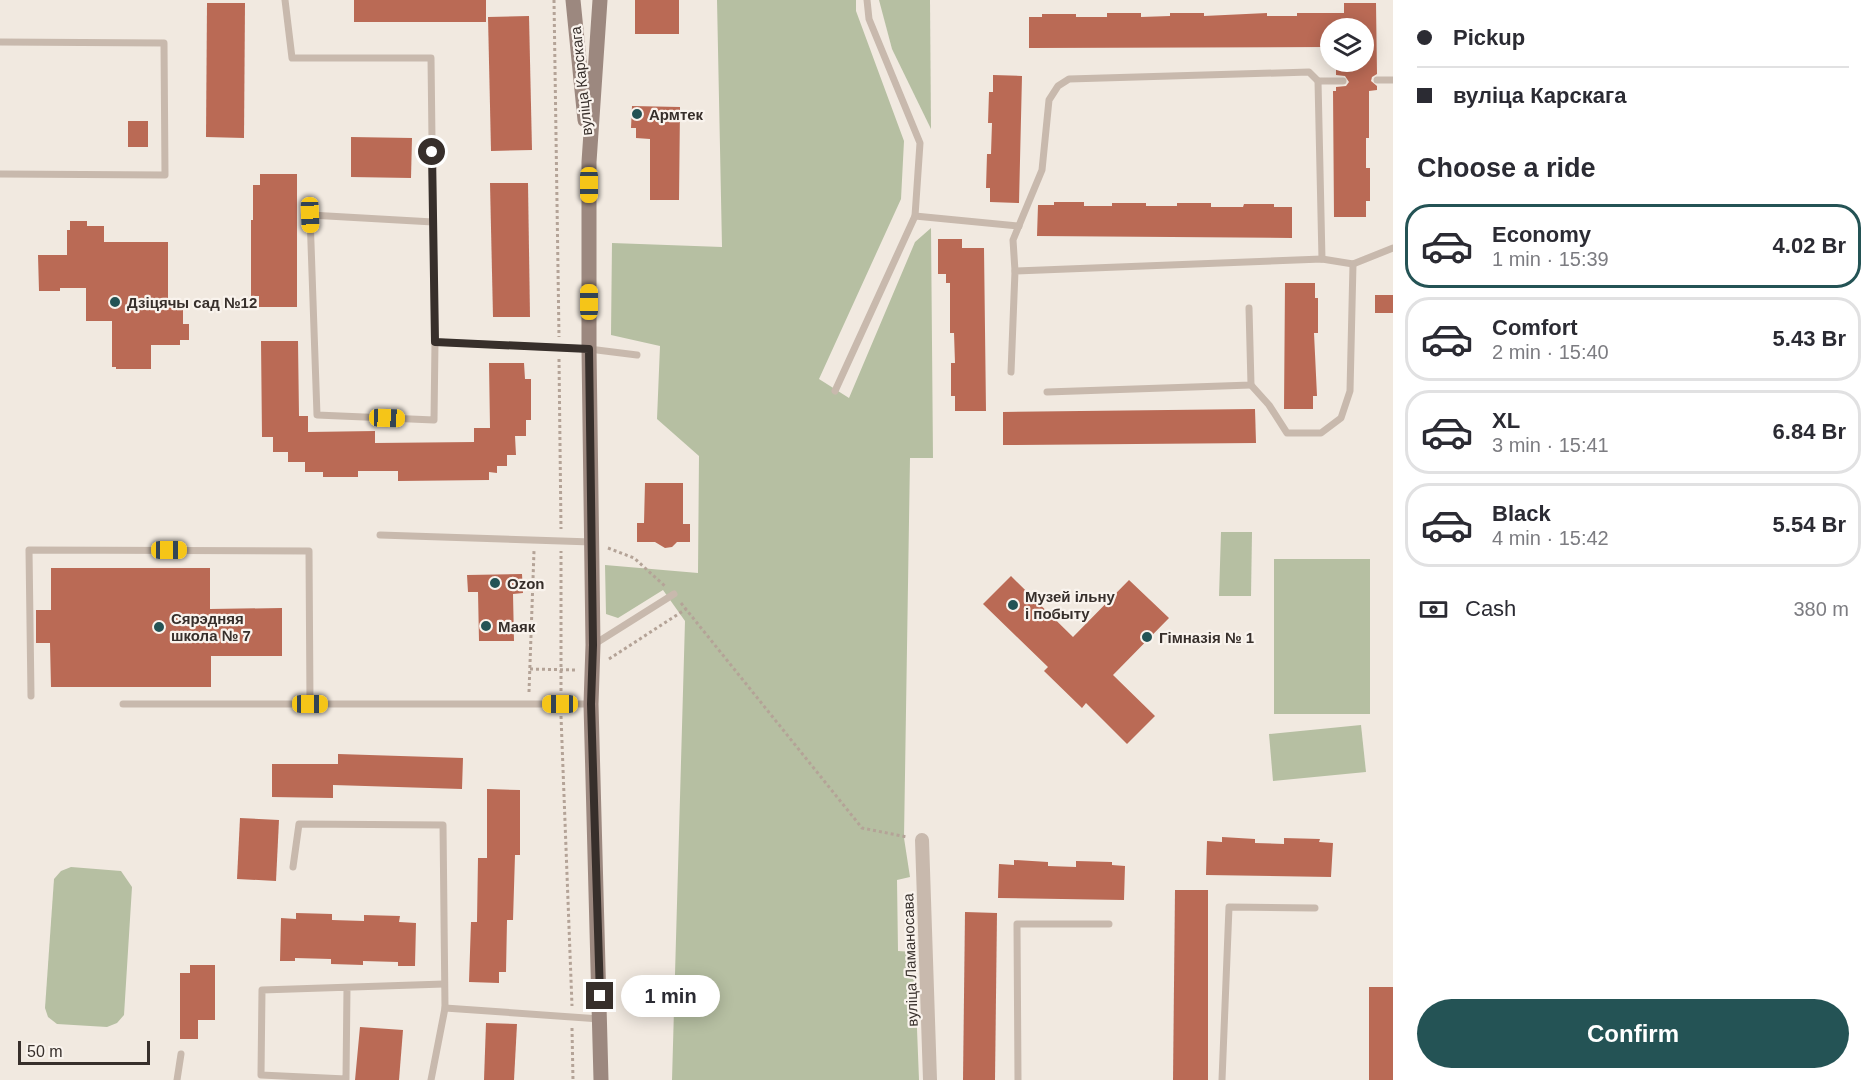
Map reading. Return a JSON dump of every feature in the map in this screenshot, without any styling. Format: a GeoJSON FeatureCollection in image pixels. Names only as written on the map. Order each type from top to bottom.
{"type":"FeatureCollection","features":[{"type":"Feature","properties":{"kind":"street","name":"вуліца Карскага"},"geometry":{"type":"LineString","coordinates":[[573,0],[589,162]]}},
{"type":"Feature","properties":{"kind":"street","name":"вуліца Карскага"},"geometry":{"type":"LineString","coordinates":[[600,0],[589,162],[589,349],[593,645],[591,704],[601,1080]]}},
{"type":"Feature","properties":{"kind":"street","name":"вуліца Ламаносава"},"geometry":{"type":"LineString","coordinates":[[922,840],[930,1080]]}},
{"type":"Feature","properties":{"kind":"lane"},"geometry":{"type":"LineString","coordinates":[[285,0],[292,58],[431,58],[435,342],[434,420],[318,415],[310,215],[433,222]]}},
{"type":"Feature","properties":{"kind":"lane"},"geometry":{"type":"LineString","coordinates":[[835,391],[915,216],[920,143],[869,19],[867,0]]}},
{"type":"Feature","properties":{"kind":"lane"},"geometry":{"type":"LineString","coordinates":[[0,42],[164,43],[165,174],[0,174]]}},
{"type":"Feature","properties":{"kind":"lane"},"geometry":{"type":"LineString","coordinates":[[1011,372],[1015,271],[1013,240],[1042,170],[1049,100],[1058,86],[1069,79],[1309,72],[1318,81],[1322,259]]}},
{"type":"Feature","properties":{"kind":"lane"},"geometry":{"type":"LineString","coordinates":[[1377,80],[1393,80]]}},
{"type":"Feature","properties":{"kind":"lane"},"geometry":{"type":"LineString","coordinates":[[1318,81],[1343,81]]}},
{"type":"Feature","properties":{"kind":"lane"},"geometry":{"type":"LineString","coordinates":[[915,216],[1019,226]]}},
{"type":"Feature","properties":{"kind":"lane"},"geometry":{"type":"LineString","coordinates":[[1015,271],[1322,259],[1353,264],[1393,248]]}},
{"type":"Feature","properties":{"kind":"lane"},"geometry":{"type":"LineString","coordinates":[[1249,308],[1251,385],[1269,405],[1287,433],[1321,433],[1341,418],[1350,391],[1353,264]]}},
{"type":"Feature","properties":{"kind":"lane"},"geometry":{"type":"LineString","coordinates":[[435,342],[589,349],[636,355]]}},
{"type":"Feature","properties":{"kind":"lane"},"geometry":{"type":"LineString","coordinates":[[1047,392],[1251,385]]}},
{"type":"Feature","properties":{"kind":"lane"},"geometry":{"type":"LineString","coordinates":[[380,535],[592,542]]}},
{"type":"Feature","properties":{"kind":"lane"},"geometry":{"type":"LineString","coordinates":[[31,696],[29,550],[309,550],[310,704]]}},
{"type":"Feature","properties":{"kind":"lane"},"geometry":{"type":"LineString","coordinates":[[593,645],[674,594]]}},
{"type":"Feature","properties":{"kind":"lane"},"geometry":{"type":"LineString","coordinates":[[123,704],[591,704]]}},
{"type":"Feature","properties":{"kind":"lane"},"geometry":{"type":"LineString","coordinates":[[293,867],[299,824],[443,825],[445,1008],[431,1080]]}},
{"type":"Feature","properties":{"kind":"lane"},"geometry":{"type":"LineString","coordinates":[[1222,1080],[1229,907],[1315,908]]}},
{"type":"Feature","properties":{"kind":"lane"},"geometry":{"type":"LineString","coordinates":[[1018,1080],[1017,924],[1109,924]]}},
{"type":"Feature","properties":{"kind":"lane"},"geometry":{"type":"LineString","coordinates":[[347,988],[346,1079],[261,1076],[262,990],[444,984]]}},
{"type":"Feature","properties":{"kind":"lane"},"geometry":{"type":"LineString","coordinates":[[445,1008],[600,1019]]}},
{"type":"Feature","properties":{"kind":"lane"},"geometry":{"type":"LineString","coordinates":[[177,1080],[181,1054]]}},
{"type":"Feature","properties":{"kind":"path"},"geometry":{"type":"LineString","coordinates":[[529,704],[534,540]]}},
{"type":"Feature","properties":{"kind":"path"},"geometry":{"type":"LineString","coordinates":[[592,542],[634,558],[674,594],[862,828],[922,840]]}},
{"type":"Feature","properties":{"kind":"path"},"geometry":{"type":"LineString","coordinates":[[530,669],[592,670],[686,609]]}},
{"type":"Feature","properties":{"kind":"green space"},"geometry":{"type":"Polygon","coordinates":[[[717,0],[856,0],[856,11],[904,141],[901,199],[819,379],[849,398],[915,242],[931,228],[933,458],[910,458],[904,838],[910,877],[897,880],[898,951],[914,952],[919,1080],[672,1080],[685,621],[663,590],[618,618],[606,614],[605,565],[698,573],[699,456],[657,419],[660,346],[611,335],[612,243],[722,247],[717,0]]]}},
{"type":"Feature","properties":{"kind":"green space"},"geometry":{"type":"Polygon","coordinates":[[[879,0],[930,0],[931,129],[892,49],[879,0]]]}},
{"type":"Feature","properties":{"kind":"green space"},"geometry":{"type":"Polygon","coordinates":[[[1221,532],[1252,532],[1251,596],[1219,596],[1221,532]]]}},
{"type":"Feature","properties":{"kind":"green space"},"geometry":{"type":"Polygon","coordinates":[[[1274,559],[1370,559],[1370,714],[1274,714],[1274,559]]]}},
{"type":"Feature","properties":{"kind":"green space"},"geometry":{"type":"Polygon","coordinates":[[[1361,725],[1366,772],[1273,781],[1269,734],[1361,725]]]}},
{"type":"Feature","properties":{"kind":"green space"},"geometry":{"type":"Polygon","coordinates":[[[71,867],[121,871],[132,887],[124,1015],[117,1023],[107,1027],[57,1024],[48,1017],[45,1008],[54,879],[61,871],[71,867]]]}},
{"type":"Feature","properties":{"kind":"building"},"geometry":{"type":"Polygon","coordinates":[[[354,0],[486,0],[486,22],[354,22],[354,0]]]}},
{"type":"Feature","properties":{"kind":"building"},"geometry":{"type":"Polygon","coordinates":[[[635,0],[679,0],[679,34],[635,34],[635,0]]]}},
{"type":"Feature","properties":{"kind":"building"},"geometry":{"type":"Polygon","coordinates":[[[207,3],[245,3],[244,138],[206,137],[207,3]]]}},
{"type":"Feature","properties":{"kind":"building"},"geometry":{"type":"Polygon","coordinates":[[[1344,3],[1376,3],[1377,74],[1372,77],[1371,81],[1377,86],[1377,90],[1369,91],[1369,138],[1366,138],[1366,168],[1370,168],[1370,201],[1366,201],[1366,217],[1334,217],[1333,91],[1336,91],[1336,87],[1346,86],[1349,82],[1345,76],[1336,75],[1336,72],[1374,72],[1374,18],[1320,18],[1320,47],[1029,48],[1029,17],[1042,17],[1042,14],[1107,17],[1107,13],[1141,13],[1141,17],[1170,16],[1170,13],[1204,13],[1204,16],[1267,13],[1267,16],[1297,16],[1297,13],[1344,13],[1344,3]]]}},
{"type":"Feature","properties":{"kind":"building"},"geometry":{"type":"Polygon","coordinates":[[[529,16],[532,150],[491,151],[488,17],[529,16]]]}},
{"type":"Feature","properties":{"kind":"building"},"geometry":{"type":"Polygon","coordinates":[[[993,75],[1022,76],[1019,203],[990,202],[990,188],[986,188],[987,154],[991,154],[992,123],[988,123],[989,92],[993,92],[993,75]]]}},
{"type":"Feature","properties":{"kind":"building"},"geometry":{"type":"Polygon","coordinates":[[[632,106],[680,107],[679,200],[650,200],[650,139],[636,138],[636,128],[631,128],[632,106]]]}},
{"type":"Feature","properties":{"kind":"building"},"geometry":{"type":"Polygon","coordinates":[[[128,121],[148,121],[148,147],[128,147],[128,121]]]}},
{"type":"Feature","properties":{"kind":"building"},"geometry":{"type":"Polygon","coordinates":[[[351,137],[412,138],[411,178],[351,177],[351,137]]]}},
{"type":"Feature","properties":{"kind":"building"},"geometry":{"type":"Polygon","coordinates":[[[260,174],[297,174],[297,307],[259,307],[259,296],[251,296],[253,185],[260,185],[260,174]]]}},
{"type":"Feature","properties":{"kind":"building"},"geometry":{"type":"Polygon","coordinates":[[[490,183],[528,183],[530,317],[493,317],[490,183]]]}},
{"type":"Feature","properties":{"kind":"building"},"geometry":{"type":"Polygon","coordinates":[[[1054,202],[1084,202],[1084,206],[1112,206],[1112,203],[1177,206],[1177,203],[1211,203],[1211,207],[1274,204],[1274,207],[1292,207],[1292,238],[1037,236],[1038,205],[1054,205],[1054,202]]]}},
{"type":"Feature","properties":{"kind":"building","name":"Дзіцячы сад №12"},"geometry":{"type":"Polygon","coordinates":[[[70,221],[87,221],[87,226],[104,226],[104,242],[168,242],[168,307],[183,307],[183,324],[189,324],[189,340],[180,340],[180,345],[151,345],[151,369],[112,367],[112,321],[86,321],[86,288],[39,291],[38,255],[67,255],[67,230],[70,230],[70,221]]]}},
{"type":"Feature","properties":{"kind":"building"},"geometry":{"type":"Polygon","coordinates":[[[938,239],[962,239],[962,248],[984,248],[986,411],[955,411],[955,396],[951,396],[951,363],[955,363],[954,333],[950,333],[950,283],[946,283],[946,274],[938,274],[938,239]]]}},
{"type":"Feature","properties":{"kind":"building"},"geometry":{"type":"Polygon","coordinates":[[[1285,283],[1315,283],[1315,298],[1318,298],[1318,333],[1314,333],[1317,396],[1313,396],[1313,409],[1284,409],[1285,283]]]}},
{"type":"Feature","properties":{"kind":"building"},"geometry":{"type":"Polygon","coordinates":[[[1375,295],[1393,295],[1393,313],[1375,313],[1375,295]]]}},
{"type":"Feature","properties":{"kind":"building"},"geometry":{"type":"Polygon","coordinates":[[[261,341],[298,341],[299,416],[308,416],[308,432],[375,431],[375,443],[474,442],[474,428],[490,428],[489,363],[524,363],[525,379],[531,379],[531,420],[526,420],[526,436],[515,436],[516,455],[507,455],[507,466],[497,466],[497,473],[489,472],[489,480],[398,481],[398,471],[358,471],[358,477],[323,477],[323,472],[305,472],[305,462],[288,462],[288,452],[273,452],[273,437],[262,437],[261,341]]]}},
{"type":"Feature","properties":{"kind":"building"},"geometry":{"type":"Polygon","coordinates":[[[1255,409],[1256,443],[1003,445],[1003,412],[1255,409]]]}},
{"type":"Feature","properties":{"kind":"building"},"geometry":{"type":"Polygon","coordinates":[[[645,483],[683,483],[683,524],[690,524],[690,542],[677,542],[672,547],[665,548],[655,542],[637,542],[637,523],[644,523],[645,483]]]}},
{"type":"Feature","properties":{"kind":"building","name":"Сярэдняя школа № 7"},"geometry":{"type":"Polygon","coordinates":[[[51,568],[210,568],[210,609],[282,608],[282,656],[211,656],[211,687],[51,687],[50,643],[36,643],[36,610],[51,610],[51,568]]]}},
{"type":"Feature","properties":{"kind":"building"},"geometry":{"type":"Polygon","coordinates":[[[522,574],[523,593],[513,594],[514,641],[479,641],[478,592],[468,592],[467,575],[522,574]]]}},
{"type":"Feature","properties":{"kind":"building"},"geometry":{"type":"Polygon","coordinates":[[[1011,576],[1073,637],[1129,580],[1169,618],[1113,675],[1155,716],[1127,744],[1086,703],[1082,708],[1044,671],[1048,667],[983,604],[1011,576]]]}},
{"type":"Feature","properties":{"kind":"building"},"geometry":{"type":"Polygon","coordinates":[[[338,754],[463,758],[462,789],[333,785],[333,798],[272,797],[272,764],[338,764],[338,754]]]}},
{"type":"Feature","properties":{"kind":"building"},"geometry":{"type":"Polygon","coordinates":[[[487,789],[520,790],[520,855],[515,855],[513,920],[507,920],[506,972],[499,972],[499,983],[469,982],[471,922],[477,922],[478,858],[487,858],[487,789]]]}},
{"type":"Feature","properties":{"kind":"building"},"geometry":{"type":"Polygon","coordinates":[[[240,818],[279,820],[276,881],[237,879],[240,818]]]}},
{"type":"Feature","properties":{"kind":"building"},"geometry":{"type":"Polygon","coordinates":[[[1222,837],[1255,839],[1255,843],[1284,844],[1284,838],[1320,839],[1319,842],[1333,843],[1331,877],[1206,875],[1207,841],[1222,842],[1222,837]]]}},
{"type":"Feature","properties":{"kind":"building"},"geometry":{"type":"Polygon","coordinates":[[[1014,860],[1048,862],[1048,866],[1076,867],[1076,861],[1112,862],[1112,865],[1125,866],[1124,900],[998,898],[999,864],[1014,865],[1014,860]]]}},
{"type":"Feature","properties":{"kind":"building"},"geometry":{"type":"Polygon","coordinates":[[[1175,890],[1208,890],[1208,1080],[1173,1080],[1175,890]]]}},
{"type":"Feature","properties":{"kind":"building"},"geometry":{"type":"Polygon","coordinates":[[[965,912],[997,913],[995,1080],[963,1080],[965,912]]]}},
{"type":"Feature","properties":{"kind":"building"},"geometry":{"type":"Polygon","coordinates":[[[296,913],[332,914],[332,920],[364,921],[364,915],[400,916],[399,922],[416,923],[415,966],[398,966],[398,962],[363,961],[363,965],[331,964],[331,959],[295,958],[295,961],[280,961],[281,918],[296,919],[296,913]]]}},
{"type":"Feature","properties":{"kind":"building"},"geometry":{"type":"Polygon","coordinates":[[[190,965],[215,965],[215,1020],[198,1020],[198,1039],[180,1039],[180,973],[190,973],[190,965]]]}},
{"type":"Feature","properties":{"kind":"building"},"geometry":{"type":"Polygon","coordinates":[[[1369,987],[1393,987],[1393,1080],[1369,1080],[1369,987]]]}},
{"type":"Feature","properties":{"kind":"building"},"geometry":{"type":"Polygon","coordinates":[[[486,1023],[517,1024],[514,1080],[484,1080],[486,1023]]]}},
{"type":"Feature","properties":{"kind":"building"},"geometry":{"type":"Polygon","coordinates":[[[360,1027],[403,1030],[399,1080],[355,1080],[360,1027]]]}},
{"type":"Feature","properties":{"kind":"place","name":"Армтек"},"geometry":{"type":"Point","coordinates":[637,114]}},
{"type":"Feature","properties":{"kind":"place","name":"Дзіцячы сад №12"},"geometry":{"type":"Point","coordinates":[115,302]}},
{"type":"Feature","properties":{"kind":"place","name":"Ozon"},"geometry":{"type":"Point","coordinates":[495,583]}},
{"type":"Feature","properties":{"kind":"place","name":"Музей ільну і побыту"},"geometry":{"type":"Point","coordinates":[1013,605]}},
{"type":"Feature","properties":{"kind":"place","name":"Маяк"},"geometry":{"type":"Point","coordinates":[486,626]}},
{"type":"Feature","properties":{"kind":"place","name":"Сярэдняя школа № 7"},"geometry":{"type":"Point","coordinates":[159,627]}},
{"type":"Feature","properties":{"kind":"place","name":"Гімназія № 1"},"geometry":{"type":"Point","coordinates":[1147,637]}},
{"type":"Feature","properties":{"kind":"route"},"geometry":{"type":"LineString","coordinates":[[432,152],[435,342],[589,349],[593,645],[591,704],[600,996]]}}]}
